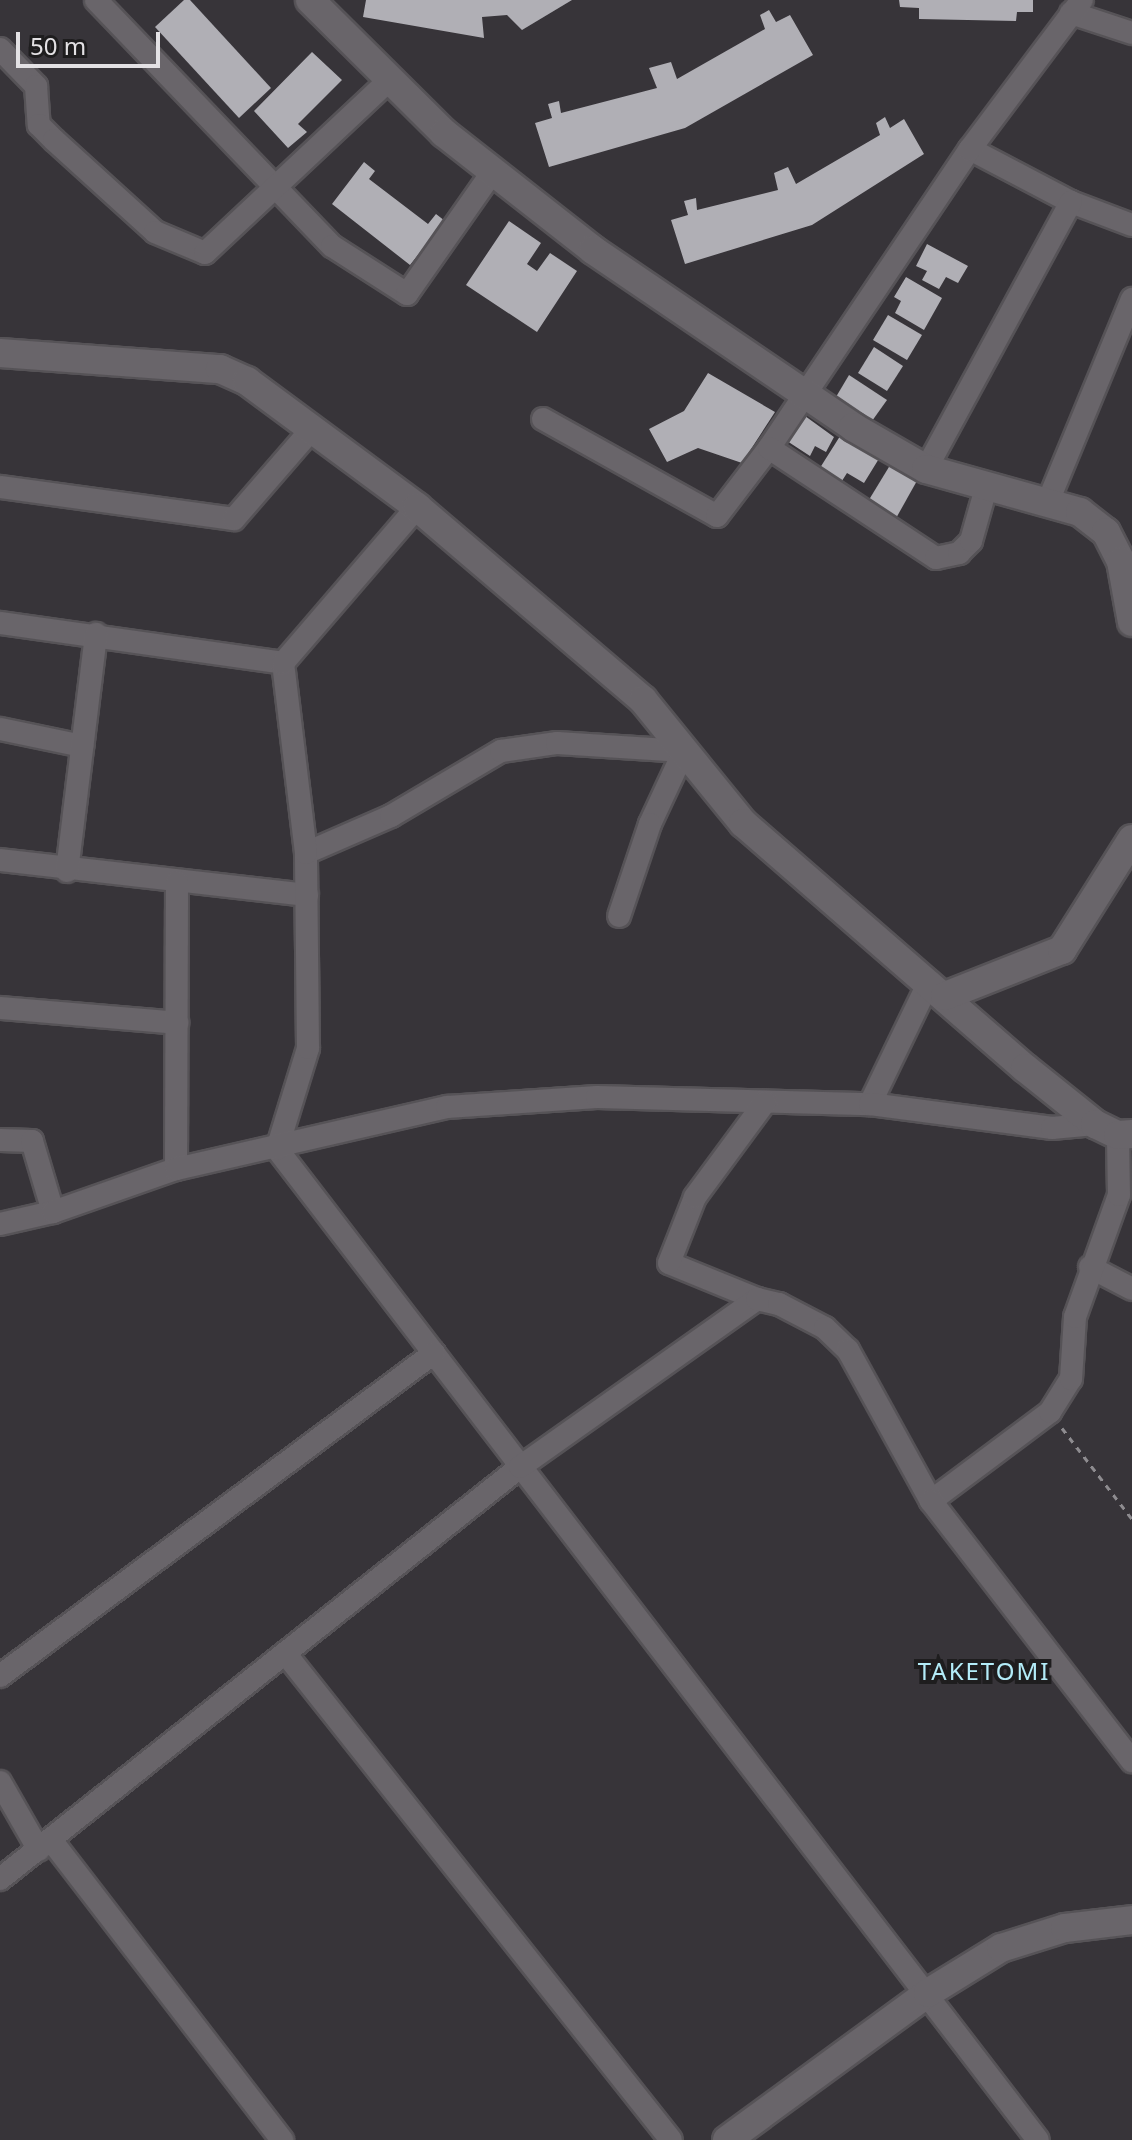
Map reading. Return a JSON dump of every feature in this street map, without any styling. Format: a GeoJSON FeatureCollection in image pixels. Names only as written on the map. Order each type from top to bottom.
{"type":"FeatureCollection","features":[{"type":"Feature","properties":{"kind":"street"},"geometry":{"type":"LineString","coordinates":[[96,0],[332,246],[407,294],[493,171]]}},
{"type":"Feature","properties":{"kind":"street"},"geometry":{"type":"LineString","coordinates":[[310,0],[388,81],[493,171],[593,250],[805,392],[926,469],[1080,512],[1106,532],[1127,560],[1132,622]]}},
{"type":"Feature","properties":{"kind":"street"},"geometry":{"type":"LineString","coordinates":[[543,419],[717,516],[769,448],[970,149],[1076,7],[1132,33]]}},
{"type":"Feature","properties":{"kind":"street"},"geometry":{"type":"LineString","coordinates":[[0,49],[36,86],[39,125],[155,232],[205,253],[388,81]]}},
{"type":"Feature","properties":{"kind":"street"},"geometry":{"type":"LineString","coordinates":[[970,149],[1071,202],[1132,225]]}},
{"type":"Feature","properties":{"kind":"street"},"geometry":{"type":"LineString","coordinates":[[926,469],[1071,202]]}},
{"type":"Feature","properties":{"kind":"street"},"geometry":{"type":"LineString","coordinates":[[1047,504],[1132,299]]}},
{"type":"Feature","properties":{"kind":"street"},"geometry":{"type":"LineString","coordinates":[[2,359],[220,369],[247,381],[417,507],[643,700],[743,823],[937,989],[1115,1131],[1119,1195],[1090,1267],[1075,1317],[1071,1379],[1050,1412],[931,1501]]}},
{"type":"Feature","properties":{"kind":"street"},"geometry":{"type":"LineString","coordinates":[[0,487],[234,519],[312,429]]}},
{"type":"Feature","properties":{"kind":"street"},"geometry":{"type":"LineString","coordinates":[[769,448],[936,558],[959,553],[971,541],[986,488]]}},
{"type":"Feature","properties":{"kind":"street"},"geometry":{"type":"LineString","coordinates":[[277,1149],[308,1048],[306,853],[283,663],[417,507]]}},
{"type":"Feature","properties":{"kind":"street"},"geometry":{"type":"LineString","coordinates":[[0,623],[96,634],[283,663]]}},
{"type":"Feature","properties":{"kind":"street"},"geometry":{"type":"LineString","coordinates":[[67,871],[96,634]]}},
{"type":"Feature","properties":{"kind":"street"},"geometry":{"type":"LineString","coordinates":[[0,729],[82,746]]}},
{"type":"Feature","properties":{"kind":"street"},"geometry":{"type":"LineString","coordinates":[[306,853],[391,816],[501,751],[557,743],[684,751]]}},
{"type":"Feature","properties":{"kind":"street"},"geometry":{"type":"LineString","coordinates":[[619,916],[650,824],[684,751]]}},
{"type":"Feature","properties":{"kind":"street"},"geometry":{"type":"LineString","coordinates":[[870,1104],[937,989],[1062,950],[1132,839]]}},
{"type":"Feature","properties":{"kind":"street"},"geometry":{"type":"LineString","coordinates":[[0,860],[67,871],[307,895]]}},
{"type":"Feature","properties":{"kind":"street"},"geometry":{"type":"LineString","coordinates":[[176,1169],[177,882]]}},
{"type":"Feature","properties":{"kind":"street"},"geometry":{"type":"LineString","coordinates":[[0,1008],[177,1023]]}},
{"type":"Feature","properties":{"kind":"street"},"geometry":{"type":"LineString","coordinates":[[0,1224],[53,1212],[176,1169],[277,1149],[447,1107],[597,1097],[870,1104],[1052,1128],[1115,1131]]}},
{"type":"Feature","properties":{"kind":"street"},"geometry":{"type":"LineString","coordinates":[[765,1102],[695,1197],[669,1263],[757,1299],[779,1304],[825,1328],[848,1350],[931,1501],[1132,1761]]}},
{"type":"Feature","properties":{"kind":"street"},"geometry":{"type":"LineString","coordinates":[[0,1140],[32,1141],[53,1212]]}},
{"type":"Feature","properties":{"kind":"street"},"geometry":{"type":"LineString","coordinates":[[277,1149],[1038,2140]]}},
{"type":"Feature","properties":{"kind":"street"},"geometry":{"type":"LineString","coordinates":[[1090,1267],[1132,1289]]}},
{"type":"Feature","properties":{"kind":"street"},"geometry":{"type":"LineString","coordinates":[[0,1879],[520,1467],[757,1299]]}},
{"type":"Feature","properties":{"kind":"street"},"geometry":{"type":"LineString","coordinates":[[0,1676],[434,1353]]}},
{"type":"Feature","properties":{"kind":"street"},"geometry":{"type":"LineString","coordinates":[[285,1653],[671,2140]]}},
{"type":"Feature","properties":{"kind":"street"},"geometry":{"type":"LineString","coordinates":[[0,1782],[45,1845],[282,2140]]}},
{"type":"Feature","properties":{"kind":"street"},"geometry":{"type":"LineString","coordinates":[[727,2140],[928,1993],[1001,1948],[1065,1928],[1132,1920]]}},
{"type":"Feature","properties":{"kind":"path"},"geometry":{"type":"LineString","coordinates":[[1050,1412],[1132,1519]]}},
{"type":"Feature","properties":{"kind":"building"},"geometry":{"type":"Polygon","coordinates":[[[184,0],[190,0],[271,88],[239,118],[155,27],[184,0]]]}},
{"type":"Feature","properties":{"kind":"building"},"geometry":{"type":"Polygon","coordinates":[[[366,0],[572,0],[522,30],[507,15],[482,17],[484,38],[363,17],[366,0]]]}},
{"type":"Feature","properties":{"kind":"building"},"geometry":{"type":"Polygon","coordinates":[[[899,0],[1033,0],[1033,12],[1017,12],[1016,21],[919,19],[919,8],[900,7],[899,0]]]}},
{"type":"Feature","properties":{"kind":"building"},"geometry":{"type":"Polygon","coordinates":[[[769,10],[776,22],[790,15],[813,55],[685,128],[549,167],[535,123],[552,118],[548,104],[559,101],[561,113],[657,88],[649,68],[671,62],[677,79],[765,29],[760,15],[769,10]]]}},
{"type":"Feature","properties":{"kind":"building"},"geometry":{"type":"Polygon","coordinates":[[[312,52],[342,80],[298,124],[307,132],[288,148],[254,111],[312,52]]]}},
{"type":"Feature","properties":{"kind":"building"},"geometry":{"type":"Polygon","coordinates":[[[885,117],[890,128],[904,119],[924,154],[812,225],[685,264],[671,220],[688,215],[684,201],[696,198],[697,210],[778,190],[774,173],[788,167],[796,184],[880,135],[876,123],[885,117]]]}},
{"type":"Feature","properties":{"kind":"building"},"geometry":{"type":"Polygon","coordinates":[[[364,162],[375,171],[369,179],[428,224],[436,214],[445,221],[410,265],[332,204],[364,162]]]}},
{"type":"Feature","properties":{"kind":"building"},"geometry":{"type":"Polygon","coordinates":[[[509,221],[541,243],[527,264],[537,271],[550,253],[577,271],[537,332],[466,285],[509,221]]]}},
{"type":"Feature","properties":{"kind":"building"},"geometry":{"type":"Polygon","coordinates":[[[927,244],[968,266],[958,283],[946,277],[939,289],[922,280],[927,271],[916,266],[927,244]]]}},
{"type":"Feature","properties":{"kind":"building"},"geometry":{"type":"Polygon","coordinates":[[[906,277],[942,298],[924,330],[895,313],[901,301],[894,297],[906,277]]]}},
{"type":"Feature","properties":{"kind":"building"},"geometry":{"type":"Polygon","coordinates":[[[888,315],[922,335],[907,360],[873,340],[888,315]]]}},
{"type":"Feature","properties":{"kind":"building"},"geometry":{"type":"Polygon","coordinates":[[[874,347],[903,366],[887,391],[858,373],[874,347]]]}},
{"type":"Feature","properties":{"kind":"building"},"geometry":{"type":"Polygon","coordinates":[[[708,373],[775,412],[742,463],[698,448],[667,462],[649,429],[684,411],[708,373]]]}},
{"type":"Feature","properties":{"kind":"building"},"geometry":{"type":"Polygon","coordinates":[[[849,375],[887,400],[872,421],[833,402],[849,375]]]}},
{"type":"Feature","properties":{"kind":"building"},"geometry":{"type":"Polygon","coordinates":[[[805,416],[834,437],[826,452],[815,446],[810,456],[787,441],[805,416]]]}},
{"type":"Feature","properties":{"kind":"building"},"geometry":{"type":"Polygon","coordinates":[[[842,433],[880,457],[864,483],[847,473],[840,484],[818,471],[842,433]]]}},
{"type":"Feature","properties":{"kind":"building"},"geometry":{"type":"Polygon","coordinates":[[[892,462],[918,479],[895,520],[867,503],[892,462]]]}},
{"type":"Feature","properties":{"kind":"district","name":"TAKETOMI"},"geometry":{"type":"Point","coordinates":[984,1671]}}]}
